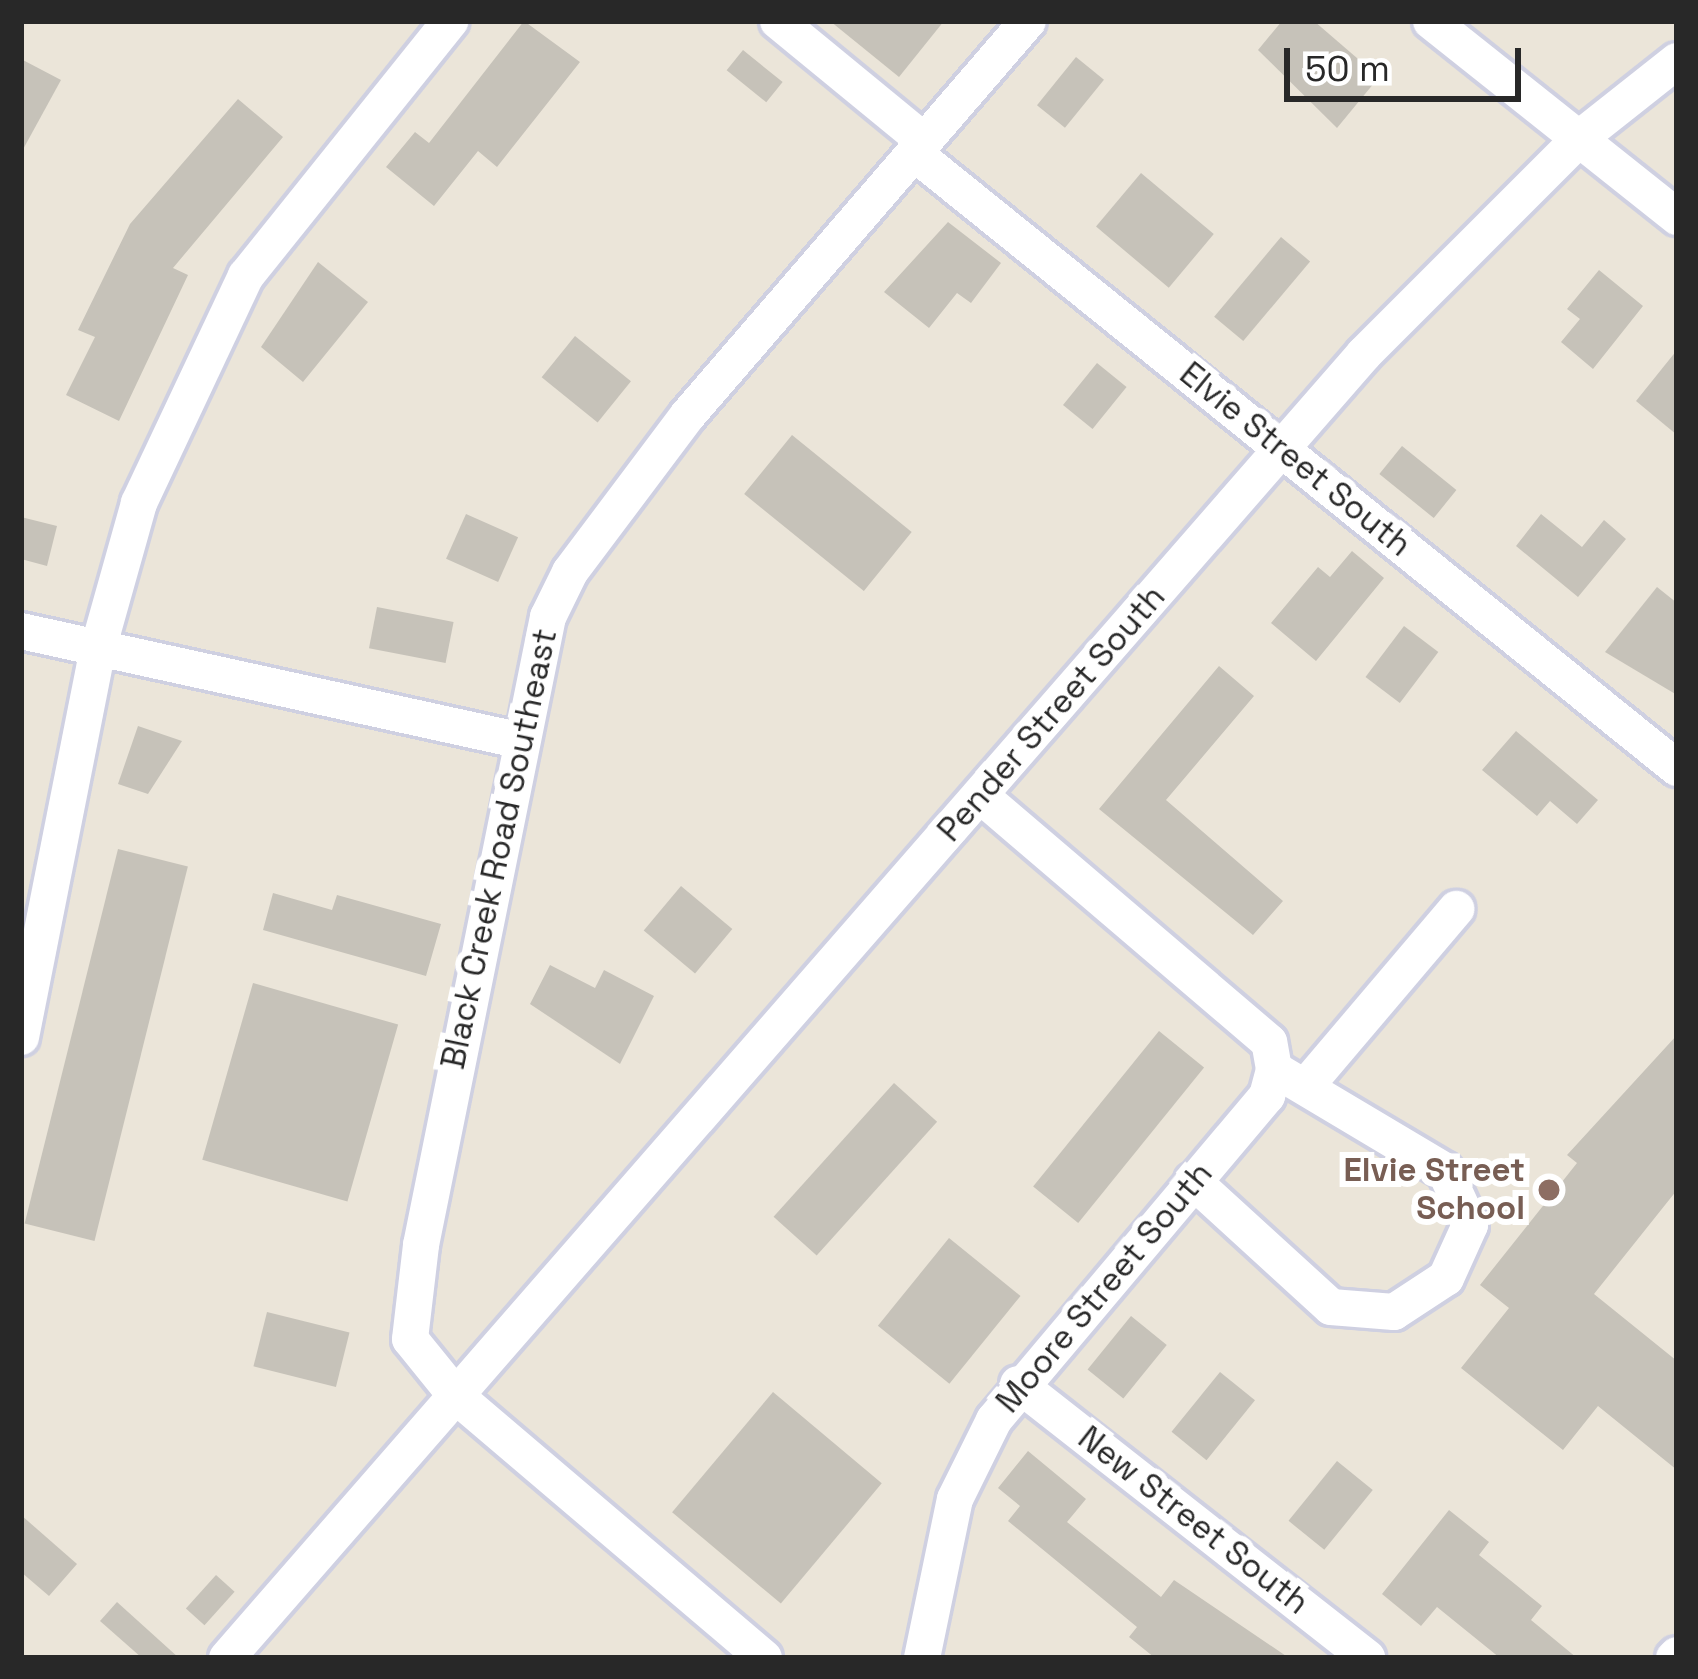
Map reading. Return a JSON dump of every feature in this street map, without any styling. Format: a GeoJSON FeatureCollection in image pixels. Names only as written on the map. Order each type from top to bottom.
{"type":"FeatureCollection","features":[{"type":"Feature","properties":{"kind":"street"},"geometry":{"type":"LineString","coordinates":[[21,1037],[98,649],[139,503],[246,276],[450,21]]}},
{"type":"Feature","properties":{"kind":"street","name":"Elvie Street South"},"geometry":{"type":"LineString","coordinates":[[778,21],[919,147],[1282,450],[1677,768]]}},
{"type":"Feature","properties":{"kind":"street","name":"Black Creek Road Southeast"},"geometry":{"type":"LineString","coordinates":[[764,1658],[456,1396],[410,1339],[548,616],[595,529],[1028,21]]}},
{"type":"Feature","properties":{"kind":"street"},"geometry":{"type":"LineString","coordinates":[[1431,21],[1677,217]]}},
{"type":"Feature","properties":{"kind":"street","name":"Pender Street South"},"geometry":{"type":"LineString","coordinates":[[227,1658],[1282,450],[1580,137],[1677,61]]}},
{"type":"Feature","properties":{"kind":"street"},"geometry":{"type":"LineString","coordinates":[[21,631],[522,741]]}},
{"type":"Feature","properties":{"kind":"street"},"geometry":{"type":"LineString","coordinates":[[982,797],[1269,1042],[1291,1077],[1445,1171],[1465,1198],[1461,1252],[1426,1299],[1357,1316],[1331,1307],[1193,1181]]}},
{"type":"Feature","properties":{"kind":"street","name":"Moore Street South"},"geometry":{"type":"LineString","coordinates":[[922,1658],[955,1499],[1018,1384],[1268,1096],[1456,909]]}},
{"type":"Feature","properties":{"kind":"street","name":"New Street South"},"geometry":{"type":"LineString","coordinates":[[1018,1384],[1368,1658]]}},
{"type":"Feature","properties":{"kind":"building"},"geometry":{"type":"Polygon","coordinates":[[[524,21],[580,62],[497,167],[478,151],[434,206],[386,167],[415,132],[429,143],[524,21]]]}},
{"type":"Feature","properties":{"kind":"building"},"geometry":{"type":"Polygon","coordinates":[[[830,21],[944,21],[899,77],[830,21]]]}},
{"type":"Feature","properties":{"kind":"building"},"geometry":{"type":"Polygon","coordinates":[[[1282,21],[1314,21],[1379,77],[1337,128],[1258,50],[1282,21]]]}},
{"type":"Feature","properties":{"kind":"building"},"geometry":{"type":"Polygon","coordinates":[[[743,50],[783,82],[766,102],[727,70],[743,50]]]}},
{"type":"Feature","properties":{"kind":"building"},"geometry":{"type":"Polygon","coordinates":[[[1076,57],[1104,80],[1065,128],[1037,105],[1076,57]]]}},
{"type":"Feature","properties":{"kind":"building"},"geometry":{"type":"Polygon","coordinates":[[[21,59],[61,80],[21,153],[21,59]]]}},
{"type":"Feature","properties":{"kind":"building"},"geometry":{"type":"Polygon","coordinates":[[[238,99],[283,137],[173,268],[188,275],[119,421],[66,395],[95,337],[78,330],[130,224],[238,99]]]}},
{"type":"Feature","properties":{"kind":"building"},"geometry":{"type":"Polygon","coordinates":[[[1141,173],[1214,234],[1169,288],[1096,227],[1141,173]]]}},
{"type":"Feature","properties":{"kind":"building"},"geometry":{"type":"Polygon","coordinates":[[[948,222],[1001,263],[971,303],[957,293],[929,328],[884,292],[948,222]]]}},
{"type":"Feature","properties":{"kind":"building"},"geometry":{"type":"Polygon","coordinates":[[[1281,237],[1310,261],[1243,341],[1214,317],[1281,237]]]}},
{"type":"Feature","properties":{"kind":"building"},"geometry":{"type":"Polygon","coordinates":[[[318,262],[368,302],[303,382],[261,347],[318,262]]]}},
{"type":"Feature","properties":{"kind":"building"},"geometry":{"type":"Polygon","coordinates":[[[1599,270],[1643,306],[1593,369],[1561,342],[1580,319],[1567,309],[1599,270]]]}},
{"type":"Feature","properties":{"kind":"building"},"geometry":{"type":"Polygon","coordinates":[[[575,336],[631,381],[598,422],[542,377],[575,336]]]}},
{"type":"Feature","properties":{"kind":"building"},"geometry":{"type":"Polygon","coordinates":[[[1677,350],[1677,435],[1636,401],[1677,350]]]}},
{"type":"Feature","properties":{"kind":"building"},"geometry":{"type":"Polygon","coordinates":[[[1097,363],[1127,387],[1093,429],[1063,405],[1097,363]]]}},
{"type":"Feature","properties":{"kind":"building"},"geometry":{"type":"Polygon","coordinates":[[[792,435],[912,532],[864,591],[744,494],[792,435]]]}},
{"type":"Feature","properties":{"kind":"building"},"geometry":{"type":"Polygon","coordinates":[[[1402,446],[1456,490],[1434,518],[1379,474],[1402,446]]]}},
{"type":"Feature","properties":{"kind":"building"},"geometry":{"type":"Polygon","coordinates":[[[466,514],[518,537],[498,582],[446,559],[466,514]]]}},
{"type":"Feature","properties":{"kind":"building"},"geometry":{"type":"Polygon","coordinates":[[[1541,514],[1582,547],[1604,520],[1626,539],[1578,597],[1516,546],[1541,514]]]}},
{"type":"Feature","properties":{"kind":"building"},"geometry":{"type":"Polygon","coordinates":[[[21,517],[57,526],[47,566],[21,559],[21,517]]]}},
{"type":"Feature","properties":{"kind":"building"},"geometry":{"type":"Polygon","coordinates":[[[1352,551],[1384,578],[1316,661],[1271,623],[1318,567],[1330,577],[1352,551]]]}},
{"type":"Feature","properties":{"kind":"building"},"geometry":{"type":"Polygon","coordinates":[[[1657,587],[1677,603],[1677,695],[1605,652],[1657,587]]]}},
{"type":"Feature","properties":{"kind":"building"},"geometry":{"type":"Polygon","coordinates":[[[377,607],[454,622],[446,663],[369,648],[377,607]]]}},
{"type":"Feature","properties":{"kind":"building"},"geometry":{"type":"Polygon","coordinates":[[[1404,626],[1438,652],[1400,703],[1365,677],[1404,626]]]}},
{"type":"Feature","properties":{"kind":"building"},"geometry":{"type":"Polygon","coordinates":[[[1219,666],[1254,696],[1166,800],[1283,901],[1253,935],[1099,809],[1219,666]]]}},
{"type":"Feature","properties":{"kind":"building"},"geometry":{"type":"Polygon","coordinates":[[[138,726],[182,741],[148,794],[118,784],[138,726]]]}},
{"type":"Feature","properties":{"kind":"building"},"geometry":{"type":"Polygon","coordinates":[[[1516,731],[1598,800],[1577,824],[1550,801],[1537,816],[1482,770],[1516,731]]]}},
{"type":"Feature","properties":{"kind":"building"},"geometry":{"type":"Polygon","coordinates":[[[118,849],[188,866],[94,1241],[25,1224],[118,849]]]}},
{"type":"Feature","properties":{"kind":"building"},"geometry":{"type":"Polygon","coordinates":[[[681,886],[732,929],[695,973],[644,930],[681,886]]]}},
{"type":"Feature","properties":{"kind":"building"},"geometry":{"type":"Polygon","coordinates":[[[273,893],[332,910],[337,895],[441,924],[426,976],[263,930],[273,893]]]}},
{"type":"Feature","properties":{"kind":"building"},"geometry":{"type":"Polygon","coordinates":[[[550,965],[595,988],[604,970],[654,996],[620,1064],[530,1004],[550,965]]]}},
{"type":"Feature","properties":{"kind":"building"},"geometry":{"type":"Polygon","coordinates":[[[253,983],[398,1025],[347,1201],[202,1160],[253,983]]]}},
{"type":"Feature","properties":{"kind":"building"},"geometry":{"type":"Polygon","coordinates":[[[1159,1031],[1204,1068],[1078,1223],[1033,1186],[1159,1031]]]}},
{"type":"Feature","properties":{"kind":"building"},"geometry":{"type":"Polygon","coordinates":[[[1677,1035],[1677,1190],[1594,1294],[1677,1361],[1677,1470],[1598,1406],[1563,1450],[1461,1368],[1509,1308],[1480,1285],[1577,1163],[1567,1155],[1677,1035]]]}},
{"type":"Feature","properties":{"kind":"building"},"geometry":{"type":"Polygon","coordinates":[[[894,1083],[937,1122],[817,1256],[774,1217],[894,1083]]]}},
{"type":"Feature","properties":{"kind":"building"},"geometry":{"type":"Polygon","coordinates":[[[949,1238],[1020,1296],[949,1384],[878,1326],[949,1238]]]}},
{"type":"Feature","properties":{"kind":"building"},"geometry":{"type":"Polygon","coordinates":[[[267,1312],[349,1333],[336,1387],[253,1366],[267,1312]]]}},
{"type":"Feature","properties":{"kind":"building"},"geometry":{"type":"Polygon","coordinates":[[[1131,1316],[1167,1345],[1123,1399],[1088,1370],[1131,1316]]]}},
{"type":"Feature","properties":{"kind":"building"},"geometry":{"type":"Polygon","coordinates":[[[1220,1372],[1255,1400],[1207,1460],[1172,1432],[1220,1372]]]}},
{"type":"Feature","properties":{"kind":"building"},"geometry":{"type":"Polygon","coordinates":[[[773,1392],[882,1483],[781,1604],[672,1512],[773,1392]]]}},
{"type":"Feature","properties":{"kind":"building"},"geometry":{"type":"Polygon","coordinates":[[[1028,1451],[1086,1499],[1067,1522],[1161,1597],[1174,1580],[1289,1658],[1155,1658],[1129,1637],[1137,1627],[1008,1521],[1020,1506],[998,1488],[1028,1451]]]}},
{"type":"Feature","properties":{"kind":"building"},"geometry":{"type":"Polygon","coordinates":[[[1337,1461],[1373,1490],[1324,1550],[1289,1521],[1337,1461]]]}},
{"type":"Feature","properties":{"kind":"building"},"geometry":{"type":"Polygon","coordinates":[[[1449,1510],[1489,1542],[1479,1555],[1542,1606],[1531,1620],[1577,1658],[1500,1658],[1437,1607],[1421,1626],[1382,1594],[1449,1510]]]}},
{"type":"Feature","properties":{"kind":"building"},"geometry":{"type":"Polygon","coordinates":[[[21,1515],[77,1564],[49,1596],[21,1572],[21,1515]]]}},
{"type":"Feature","properties":{"kind":"building"},"geometry":{"type":"Polygon","coordinates":[[[216,1575],[235,1592],[204,1625],[186,1608],[216,1575]]]}},
{"type":"Feature","properties":{"kind":"building"},"geometry":{"type":"Polygon","coordinates":[[[117,1602],[179,1658],[142,1658],[100,1621],[117,1602]]]}},
{"type":"Feature","properties":{"kind":"place","name":"Elvie Street School"},"geometry":{"type":"Point","coordinates":[1549,1190]}}]}
